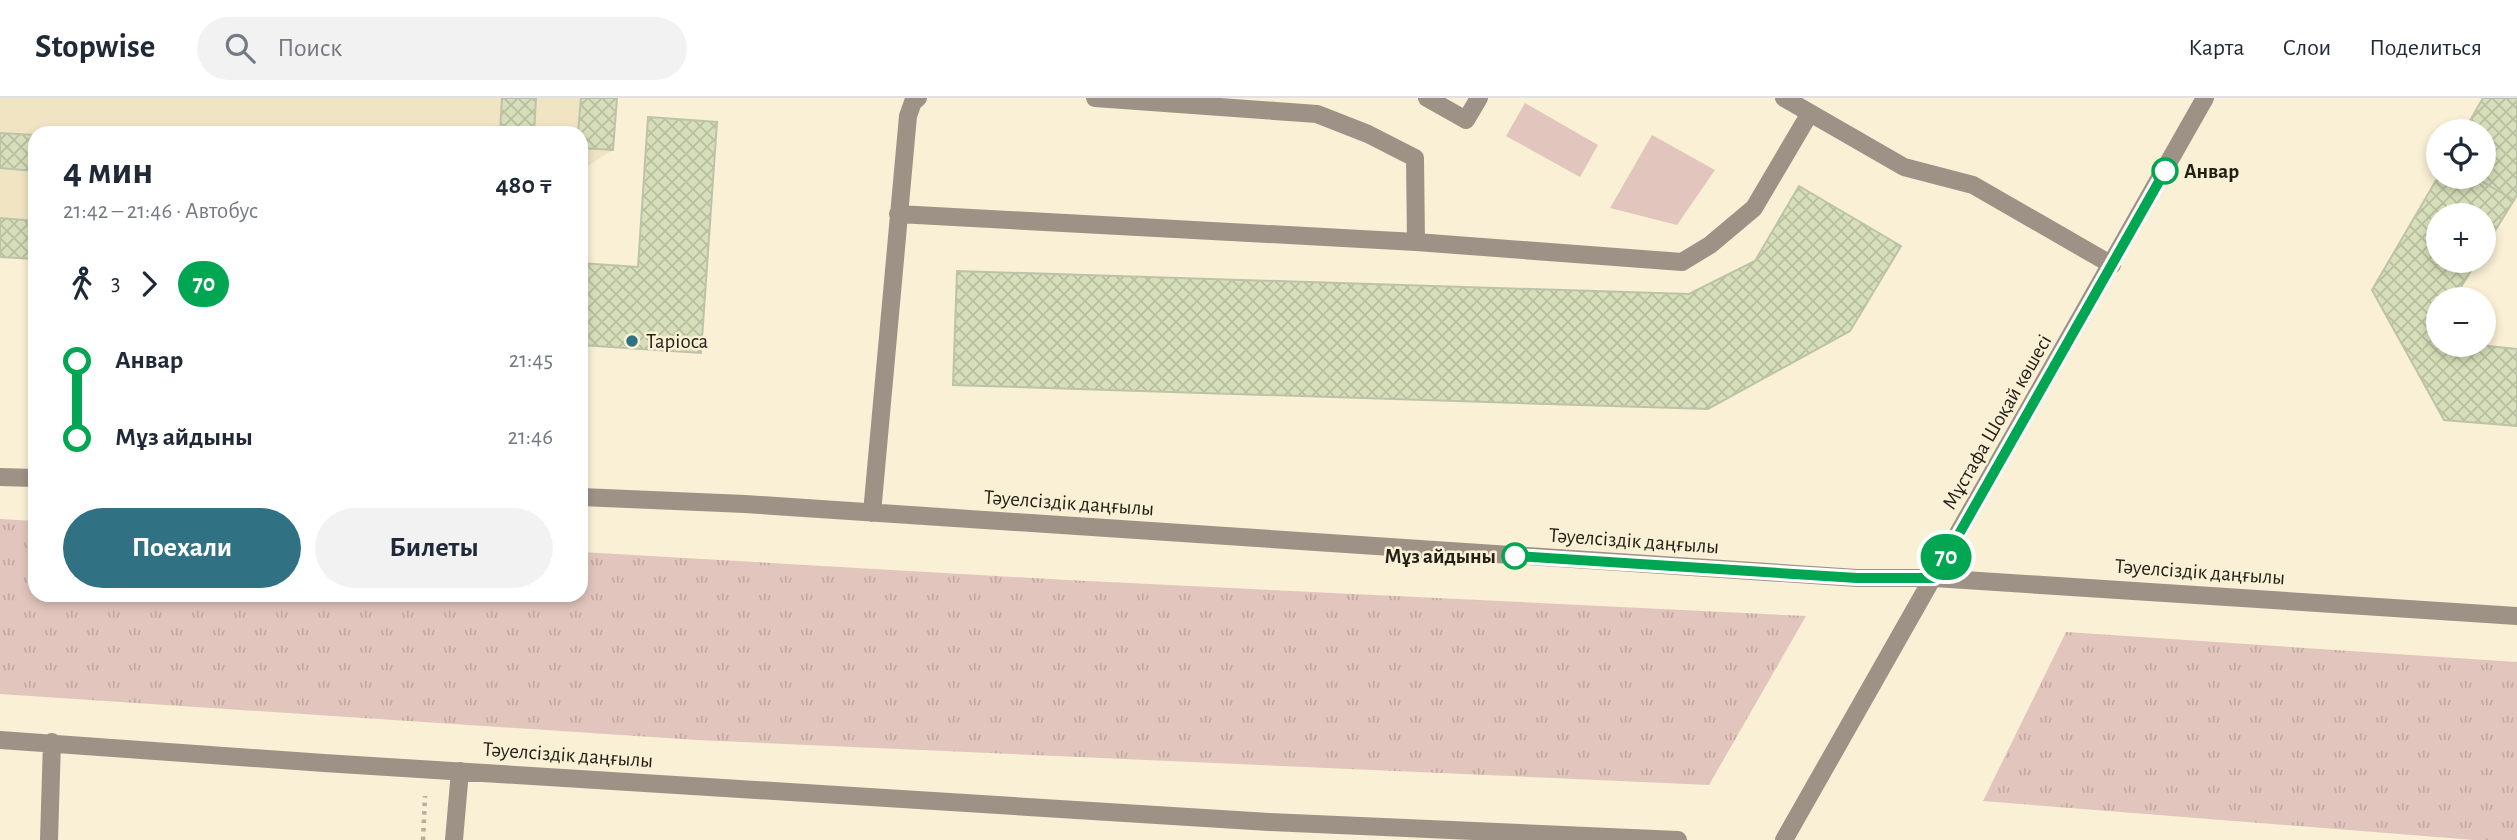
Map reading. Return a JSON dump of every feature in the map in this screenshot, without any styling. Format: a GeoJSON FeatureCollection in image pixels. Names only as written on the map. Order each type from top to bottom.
{"type":"FeatureCollection","features":[{"type":"Feature","properties":{"kind":"street"},"geometry":{"type":"LineString","coordinates":[[872,513],[908,116],[918,98]]}},
{"type":"Feature","properties":{"kind":"street"},"geometry":{"type":"LineString","coordinates":[[1095,98],[1317,114],[1368,134],[1415,158],[1416,242]]}},
{"type":"Feature","properties":{"kind":"street"},"geometry":{"type":"LineString","coordinates":[[1427,98],[1466,120],[1479,98]]}},
{"type":"Feature","properties":{"kind":"street"},"geometry":{"type":"LineString","coordinates":[[1784,98],[1904,167],[1973,185],[2112,265]]}},
{"type":"Feature","properties":{"kind":"street","name":"Мұстафа Шоқай көшесі"},"geometry":{"type":"LineString","coordinates":[[1784,840],[2205,98]]}},
{"type":"Feature","properties":{"kind":"street"},"geometry":{"type":"LineString","coordinates":[[898,214],[1416,242],[1682,262],[1710,245],[1754,208],[1810,113]]}},
{"type":"Feature","properties":{"kind":"street"},"geometry":{"type":"LineString","coordinates":[[0,477],[28,478]]}},
{"type":"Feature","properties":{"kind":"street","name":"Тәуелсіздік даңғылы"},"geometry":{"type":"LineString","coordinates":[[588,497],[678,500],[1857,578],[1934,578],[2517,616]]}},
{"type":"Feature","properties":{"kind":"street","name":"Тәуелсіздік даңғылы"},"geometry":{"type":"LineString","coordinates":[[0,740],[1269,822],[1678,840]]}},
{"type":"Feature","properties":{"kind":"street"},"geometry":{"type":"LineString","coordinates":[[48,840],[52,742]]}},
{"type":"Feature","properties":{"kind":"street"},"geometry":{"type":"LineString","coordinates":[[454,840],[460,771]]}},
{"type":"Feature","properties":{"kind":"path"},"geometry":{"type":"LineString","coordinates":[[423,840],[425,796]]}},
{"type":"Feature","properties":{"kind":"shaded area"},"geometry":{"type":"Polygon","coordinates":[[[0,98],[617,98],[613,150],[588,166],[588,126],[28,126],[28,259],[0,257],[0,98]]]}},
{"type":"Feature","properties":{"kind":"green space"},"geometry":{"type":"Polygon","coordinates":[[[1525,103],[1598,145],[1580,177],[1506,136],[1525,103]]]}},
{"type":"Feature","properties":{"kind":"green space"},"geometry":{"type":"Polygon","coordinates":[[[1652,135],[1715,170],[1677,225],[1610,208],[1652,135]]]}},
{"type":"Feature","properties":{"kind":"green space"},"geometry":{"type":"Polygon","coordinates":[[[0,519],[28,521],[28,602],[588,602],[588,552],[1067,580],[1806,616],[1709,785],[697,740],[0,694],[0,519]]]}},
{"type":"Feature","properties":{"kind":"green space"},"geometry":{"type":"Polygon","coordinates":[[[2066,632],[2517,662],[2517,840],[2474,840],[1983,801],[2066,632]]]}},
{"type":"Feature","properties":{"kind":"building"},"geometry":{"type":"Polygon","coordinates":[[[502,98],[536,98],[534,126],[500,126],[502,98]]]}},
{"type":"Feature","properties":{"kind":"building"},"geometry":{"type":"Polygon","coordinates":[[[581,98],[617,98],[613,150],[588,148],[588,126],[579,126],[581,98]]]}},
{"type":"Feature","properties":{"kind":"building"},"geometry":{"type":"Polygon","coordinates":[[[2483,98],[2517,98],[2517,195],[2514,200],[2495,189],[2496,119],[2471,119],[2483,98]]]}},
{"type":"Feature","properties":{"kind":"building"},"geometry":{"type":"Polygon","coordinates":[[[648,117],[717,122],[701,353],[588,345],[588,263],[638,267],[648,117]]]}},
{"type":"Feature","properties":{"kind":"building"},"geometry":{"type":"Polygon","coordinates":[[[0,133],[28,135],[28,170],[0,168],[0,133]]]}},
{"type":"Feature","properties":{"kind":"building"},"geometry":{"type":"Polygon","coordinates":[[[1799,186],[1901,246],[1850,331],[1708,409],[953,385],[957,271],[1689,294],[1755,261],[1799,186]]]}},
{"type":"Feature","properties":{"kind":"building"},"geometry":{"type":"Polygon","coordinates":[[[2431,189],[2495,189],[2514,200],[2496,229],[2496,203],[2426,203],[2426,273],[2470,273],[2461,287],[2426,287],[2426,357],[2496,357],[2496,347],[2517,349],[2517,426],[2444,420],[2372,290],[2431,189]]]}},
{"type":"Feature","properties":{"kind":"building"},"geometry":{"type":"Polygon","coordinates":[[[0,218],[28,220],[28,259],[0,257],[0,218]]]}},
{"type":"Feature","properties":{"kind":"bus line","name":"70"},"geometry":{"type":"LineString","coordinates":[[1515,556],[1857,578],[1934,578],[2165,171]]}},
{"type":"Feature","properties":{"kind":"place","name":"Анвар"},"geometry":{"type":"Point","coordinates":[2165,171]}},
{"type":"Feature","properties":{"kind":"place","name":"Tapioca"},"geometry":{"type":"Point","coordinates":[632,341]}},
{"type":"Feature","properties":{"kind":"place","name":"Мұз айдыны"},"geometry":{"type":"Point","coordinates":[1515,556]}}]}
